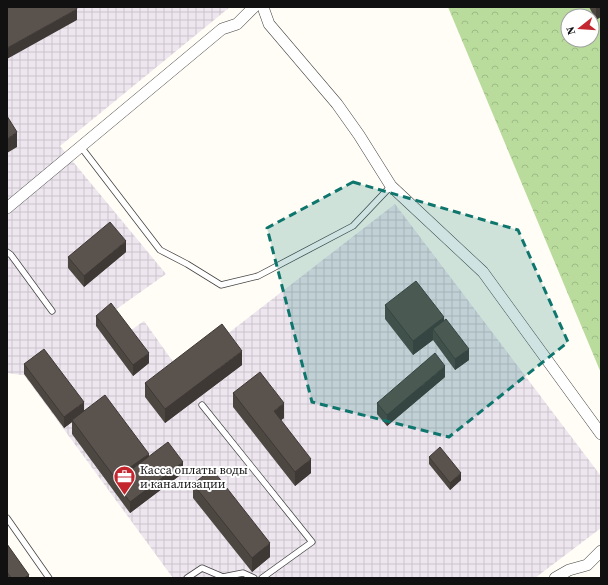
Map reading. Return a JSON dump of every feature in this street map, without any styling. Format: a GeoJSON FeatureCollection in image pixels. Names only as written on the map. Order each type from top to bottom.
{"type":"FeatureCollection","features":[{"type":"Feature","properties":{"kind":"street"},"geometry":{"type":"LineString","coordinates":[[7,208],[222,29],[237,24],[254,7]]}},
{"type":"Feature","properties":{"kind":"street"},"geometry":{"type":"LineString","coordinates":[[264,7],[269,24],[337,104],[359,135],[391,186],[483,272],[601,434]]}},
{"type":"Feature","properties":{"kind":"street"},"geometry":{"type":"LineString","coordinates":[[555,578],[569,570],[587,565],[601,551]]}},
{"type":"Feature","properties":{"kind":"lane"},"geometry":{"type":"LineString","coordinates":[[81,147],[160,250],[187,264],[221,286],[258,276],[353,226],[391,186]]}},
{"type":"Feature","properties":{"kind":"lane"},"geometry":{"type":"LineString","coordinates":[[7,252],[11,255],[52,311]]}},
{"type":"Feature","properties":{"kind":"lane"},"geometry":{"type":"LineString","coordinates":[[202,405],[312,542],[262,578]]}},
{"type":"Feature","properties":{"kind":"lane"},"geometry":{"type":"LineString","coordinates":[[7,518],[50,578]]}},
{"type":"Feature","properties":{"kind":"lane"},"geometry":{"type":"LineString","coordinates":[[187,578],[202,568],[222,577],[243,573],[254,578]]}},
{"type":"Feature","properties":{"kind":"highlighted area"},"geometry":{"type":"Polygon","coordinates":[[[353,182],[518,230],[568,342],[449,437],[312,402],[267,228],[353,182]]]}},
{"type":"Feature","properties":{"kind":"shaded area"},"geometry":{"type":"Polygon","coordinates":[[[7,7],[230,7],[60,146],[166,274],[111,313],[127,333],[144,321],[179,370],[395,204],[601,476],[601,528],[535,578],[173,578],[24,375],[7,373],[7,7]]]}},
{"type":"Feature","properties":{"kind":"green space"},"geometry":{"type":"Polygon","coordinates":[[[448,7],[601,7],[601,373],[448,7]]]}},
{"type":"Feature","properties":{"kind":"building"},"geometry":{"type":"Polygon","coordinates":[[[7,7],[76,7],[77,9],[7,48],[7,7]]]}},
{"type":"Feature","properties":{"kind":"building"},"geometry":{"type":"Polygon","coordinates":[[[7,116],[17,132],[7,139],[7,116]]]}},
{"type":"Feature","properties":{"kind":"building"},"geometry":{"type":"Polygon","coordinates":[[[110,222],[126,241],[84,276],[68,257],[110,222]]]}},
{"type":"Feature","properties":{"kind":"building"},"geometry":{"type":"Polygon","coordinates":[[[416,281],[444,317],[413,341],[385,305],[416,281]]]}},
{"type":"Feature","properties":{"kind":"building"},"geometry":{"type":"Polygon","coordinates":[[[111,303],[149,353],[133,365],[96,316],[111,303]]]}},
{"type":"Feature","properties":{"kind":"building"},"geometry":{"type":"Polygon","coordinates":[[[446,319],[469,349],[455,359],[433,329],[446,319]]]}},
{"type":"Feature","properties":{"kind":"building"},"geometry":{"type":"Polygon","coordinates":[[[222,324],[242,351],[165,409],[145,383],[222,324]]]}},
{"type":"Feature","properties":{"kind":"building"},"geometry":{"type":"Polygon","coordinates":[[[44,349],[84,402],[64,417],[24,364],[44,349]]]}},
{"type":"Feature","properties":{"kind":"building"},"geometry":{"type":"Polygon","coordinates":[[[435,353],[445,366],[387,415],[377,403],[435,353]]]}},
{"type":"Feature","properties":{"kind":"building"},"geometry":{"type":"Polygon","coordinates":[[[260,372],[284,403],[274,411],[311,459],[295,472],[233,393],[260,372]]]}},
{"type":"Feature","properties":{"kind":"building"},"geometry":{"type":"Polygon","coordinates":[[[105,395],[149,454],[115,478],[72,420],[105,395]]]}},
{"type":"Feature","properties":{"kind":"building"},"geometry":{"type":"Polygon","coordinates":[[[168,442],[183,462],[130,502],[115,482],[168,442]]]}},
{"type":"Feature","properties":{"kind":"building"},"geometry":{"type":"Polygon","coordinates":[[[440,447],[461,473],[450,483],[429,457],[440,447]]]}},
{"type":"Feature","properties":{"kind":"building"},"geometry":{"type":"Polygon","coordinates":[[[212,469],[270,543],[252,558],[193,484],[212,469]]]}},
{"type":"Feature","properties":{"kind":"building"},"geometry":{"type":"Polygon","coordinates":[[[7,544],[29,575],[24,578],[11,578],[7,572],[7,544]]]}},
{"type":"Feature","properties":{"kind":"place","name":"Касса оплаты воды и канализации"},"geometry":{"type":"Point","coordinates":[125,496]}}]}
